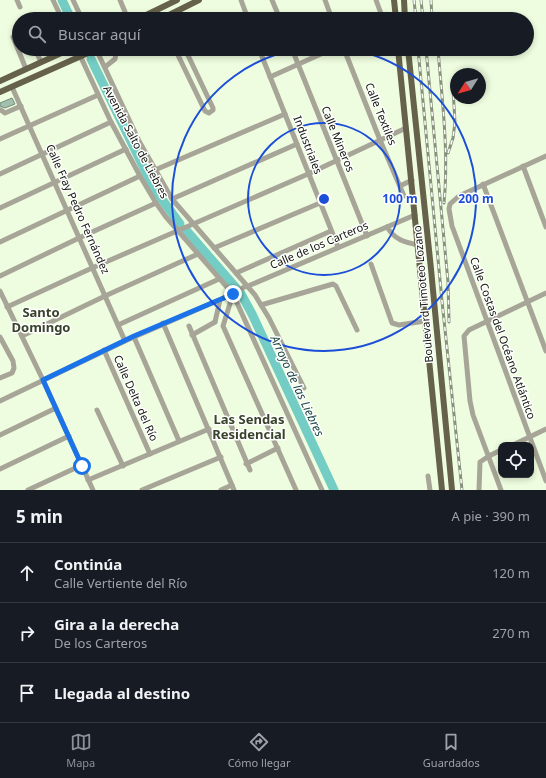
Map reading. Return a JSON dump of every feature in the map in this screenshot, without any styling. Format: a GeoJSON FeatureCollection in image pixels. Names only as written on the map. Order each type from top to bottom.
{"type":"FeatureCollection","features":[{"type":"Feature","properties":{"kind":"main road"},"geometry":{"type":"LineString","coordinates":[[152,12],[177,0]]}},
{"type":"Feature","properties":{"kind":"main road"},"geometry":{"type":"LineString","coordinates":[[179,12],[199,0]]}},
{"type":"Feature","properties":{"kind":"main road"},"geometry":{"type":"LineString","coordinates":[[394,0],[395,12]]}},
{"type":"Feature","properties":{"kind":"main road"},"geometry":{"type":"LineString","coordinates":[[404,0],[405,12]]}},
{"type":"Feature","properties":{"kind":"main road"},"geometry":{"type":"LineString","coordinates":[[0,81],[54,56]]}},
{"type":"Feature","properties":{"kind":"main road"},"geometry":{"type":"LineString","coordinates":[[0,92],[80,56]]}},
{"type":"Feature","properties":{"kind":"main road","name":"Boulevard Timoteo Lozano"},"geometry":{"type":"LineString","coordinates":[[399,56],[442,490]]}},
{"type":"Feature","properties":{"kind":"main road","name":"Boulevard Timoteo Lozano"},"geometry":{"type":"LineString","coordinates":[[409,56],[452,490]]}},
{"type":"Feature","properties":{"kind":"street"},"geometry":{"type":"LineString","coordinates":[[17,0],[20,7]]}},
{"type":"Feature","properties":{"kind":"street"},"geometry":{"type":"LineString","coordinates":[[53,0],[59,12]]}},
{"type":"Feature","properties":{"kind":"street"},"geometry":{"type":"LineString","coordinates":[[73,0],[79,12]]}},
{"type":"Feature","properties":{"kind":"street"},"geometry":{"type":"LineString","coordinates":[[120,0],[125,12]]}},
{"type":"Feature","properties":{"kind":"street"},"geometry":{"type":"LineString","coordinates":[[241,0],[245,12]]}},
{"type":"Feature","properties":{"kind":"street"},"geometry":{"type":"LineString","coordinates":[[272,0],[277,12]]}},
{"type":"Feature","properties":{"kind":"street"},"geometry":{"type":"LineString","coordinates":[[325,0],[329,12]]}},
{"type":"Feature","properties":{"kind":"street"},"geometry":{"type":"LineString","coordinates":[[376,0],[380,12]]}},
{"type":"Feature","properties":{"kind":"street"},"geometry":{"type":"LineString","coordinates":[[21,56],[26,69]]}},
{"type":"Feature","properties":{"kind":"street"},"geometry":{"type":"LineString","coordinates":[[38,56],[41,62]]}},
{"type":"Feature","properties":{"kind":"street","name":"Avenida Salto de Liebres"},"geometry":{"type":"LineString","coordinates":[[82,56],[111,122],[156,203],[180,230],[219,279],[234,294],[322,490]]}},
{"type":"Feature","properties":{"kind":"street","name":"Avenida Salto de Liebres"},"geometry":{"type":"LineString","coordinates":[[99,56],[126,116],[172,199],[192,224],[236,273],[261,305],[304,388]]}},
{"type":"Feature","properties":{"kind":"street"},"geometry":{"type":"LineString","coordinates":[[105,67],[116,59],[116,56]]}},
{"type":"Feature","properties":{"kind":"street"},"geometry":{"type":"LineString","coordinates":[[178,56],[205,111],[209,113],[213,111],[214,108],[189,56]]}},
{"type":"Feature","properties":{"kind":"street","name":"Industriales"},"geometry":{"type":"LineString","coordinates":[[262,56],[338,247]]}},
{"type":"Feature","properties":{"kind":"street","name":"Calle Mineros"},"geometry":{"type":"LineString","coordinates":[[295,56],[367,236]]}},
{"type":"Feature","properties":{"kind":"street"},"geometry":{"type":"LineString","coordinates":[[270,77],[317,56]]}},
{"type":"Feature","properties":{"kind":"street","name":"Calle Textiles"},"geometry":{"type":"LineString","coordinates":[[347,56],[404,196]]}},
{"type":"Feature","properties":{"kind":"street","name":"Calle Fray Pedro Fernández"},"geometry":{"type":"LineString","coordinates":[[12,87],[125,341]]}},
{"type":"Feature","properties":{"kind":"street"},"geometry":{"type":"LineString","coordinates":[[0,139],[98,95]]}},
{"type":"Feature","properties":{"kind":"street"},"geometry":{"type":"LineString","coordinates":[[1,110],[5,113],[21,106]]}},
{"type":"Feature","properties":{"kind":"street"},"geometry":{"type":"LineString","coordinates":[[155,170],[285,114]]}},
{"type":"Feature","properties":{"kind":"street"},"geometry":{"type":"LineString","coordinates":[[0,174],[111,122]]}},
{"type":"Feature","properties":{"kind":"street"},"geometry":{"type":"LineString","coordinates":[[7,307],[92,268],[308,174],[406,128]]}},
{"type":"Feature","properties":{"kind":"street"},"geometry":{"type":"LineString","coordinates":[[172,199],[296,144]]}},
{"type":"Feature","properties":{"kind":"street"},"geometry":{"type":"LineString","coordinates":[[0,208],[126,149]]}},
{"type":"Feature","properties":{"kind":"street"},"geometry":{"type":"LineString","coordinates":[[546,156],[483,184],[546,351]]}},
{"type":"Feature","properties":{"kind":"street"},"geometry":{"type":"LineString","coordinates":[[523,166],[546,227]]}},
{"type":"Feature","properties":{"kind":"street"},"geometry":{"type":"LineString","coordinates":[[0,242],[67,209],[140,176]]}},
{"type":"Feature","properties":{"kind":"street"},"geometry":{"type":"LineString","coordinates":[[400,186],[412,180]]}},
{"type":"Feature","properties":{"kind":"street","name":"Calle Costas del Océano Atlántico"},"geometry":{"type":"LineString","coordinates":[[483,184],[452,201],[449,209],[452,226],[546,481]]}},
{"type":"Feature","properties":{"kind":"street"},"geometry":{"type":"LineString","coordinates":[[0,276],[156,203]]}},
{"type":"Feature","properties":{"kind":"street"},"geometry":{"type":"LineString","coordinates":[[214,248],[320,203]]}},
{"type":"Feature","properties":{"kind":"street","name":"Calle de los Carteros"},"geometry":{"type":"LineString","coordinates":[[0,401],[134,336],[415,215]]}},
{"type":"Feature","properties":{"kind":"street"},"geometry":{"type":"LineString","coordinates":[[387,227],[397,239],[418,246]]}},
{"type":"Feature","properties":{"kind":"street"},"geometry":{"type":"LineString","coordinates":[[236,273],[331,231]]}},
{"type":"Feature","properties":{"kind":"street"},"geometry":{"type":"LineString","coordinates":[[22,336],[105,296],[198,254]]}},
{"type":"Feature","properties":{"kind":"street"},"geometry":{"type":"LineString","coordinates":[[371,264],[392,323],[399,325],[424,321]]}},
{"type":"Feature","properties":{"kind":"street"},"geometry":{"type":"LineString","coordinates":[[118,325],[219,279]]}},
{"type":"Feature","properties":{"kind":"street"},"geometry":{"type":"LineString","coordinates":[[261,305],[333,284],[336,286],[357,330]]}},
{"type":"Feature","properties":{"kind":"street"},"geometry":{"type":"LineString","coordinates":[[0,291],[43,380],[93,490]]}},
{"type":"Feature","properties":{"kind":"street"},"geometry":{"type":"LineString","coordinates":[[501,490],[473,415],[470,401],[464,336],[469,330],[487,320],[546,293]]}},
{"type":"Feature","properties":{"kind":"street"},"geometry":{"type":"LineString","coordinates":[[223,326],[234,294]]}},
{"type":"Feature","properties":{"kind":"street"},"geometry":{"type":"LineString","coordinates":[[192,335],[215,322],[220,300]]}},
{"type":"Feature","properties":{"kind":"street"},"geometry":{"type":"LineString","coordinates":[[215,322],[223,326],[296,490]]}},
{"type":"Feature","properties":{"kind":"street"},"geometry":{"type":"LineString","coordinates":[[164,323],[233,488],[221,490]]}},
{"type":"Feature","properties":{"kind":"street"},"geometry":{"type":"LineString","coordinates":[[189,326],[246,464],[250,470]]}},
{"type":"Feature","properties":{"kind":"street"},"geometry":{"type":"LineString","coordinates":[[134,336],[179,441]]}},
{"type":"Feature","properties":{"kind":"street"},"geometry":{"type":"LineString","coordinates":[[0,378],[12,373],[14,368],[13,361],[1,340]]}},
{"type":"Feature","properties":{"kind":"street","name":"Calle Delta del Río"},"geometry":{"type":"LineString","coordinates":[[104,350],[150,454]]}},
{"type":"Feature","properties":{"kind":"street"},"geometry":{"type":"LineString","coordinates":[[0,435],[56,408]]}},
{"type":"Feature","properties":{"kind":"street"},"geometry":{"type":"LineString","coordinates":[[97,410],[123,466]]}},
{"type":"Feature","properties":{"kind":"street"},"geometry":{"type":"LineString","coordinates":[[88,480],[209,429]]}},
{"type":"Feature","properties":{"kind":"street"},"geometry":{"type":"LineString","coordinates":[[519,442],[546,429]]}},
{"type":"Feature","properties":{"kind":"street"},"geometry":{"type":"LineString","coordinates":[[0,469],[69,436]]}},
{"type":"Feature","properties":{"kind":"street"},"geometry":{"type":"LineString","coordinates":[[246,464],[278,448]]}},
{"type":"Feature","properties":{"kind":"street"},"geometry":{"type":"LineString","coordinates":[[479,490],[480,463],[498,452]]}},
{"type":"Feature","properties":{"kind":"street"},"geometry":{"type":"LineString","coordinates":[[142,490],[221,457]]}},
{"type":"Feature","properties":{"kind":"street"},"geometry":{"type":"LineString","coordinates":[[28,490],[82,466]]}},
{"type":"Feature","properties":{"kind":"street"},"geometry":{"type":"LineString","coordinates":[[428,476],[430,490]]}},
{"type":"Feature","properties":{"kind":"building"},"geometry":{"type":"Polygon","coordinates":[[[12,98],[15,104],[5,108],[0,106],[0,103],[12,98]]]}},
{"type":"Feature","properties":{"kind":"waterway","name":"Arroyo de las Liebres"},"geometry":{"type":"LineString","coordinates":[[62,0],[68,12]]}},
{"type":"Feature","properties":{"kind":"waterway","name":"Arroyo de las Liebres"},"geometry":{"type":"LineString","coordinates":[[91,59],[153,187],[180,224]]}},
{"type":"Feature","properties":{"kind":"waterway","name":"Arroyo de las Liebres"},"geometry":{"type":"LineString","coordinates":[[186,230],[237,289]]}},
{"type":"Feature","properties":{"kind":"waterway","name":"Arroyo de las Liebres"},"geometry":{"type":"LineString","coordinates":[[240,292],[252,314],[334,490]]}},
{"type":"Feature","properties":{"kind":"railway"},"geometry":{"type":"LineString","coordinates":[[414,0],[415,12]]}},
{"type":"Feature","properties":{"kind":"railway"},"geometry":{"type":"LineString","coordinates":[[421,0],[422,12]]}},
{"type":"Feature","properties":{"kind":"railway"},"geometry":{"type":"LineString","coordinates":[[431,0],[432,12]]}},
{"type":"Feature","properties":{"kind":"railway"},"geometry":{"type":"LineString","coordinates":[[419,56],[462,490]]}},
{"type":"Feature","properties":{"kind":"railway"},"geometry":{"type":"LineString","coordinates":[[427,56],[448,282],[449,322]]}},
{"type":"Feature","properties":{"kind":"railway"},"geometry":{"type":"LineString","coordinates":[[439,56],[446,165],[444,203]]}},
{"type":"Feature","properties":{"kind":"railway"},"geometry":{"type":"LineString","coordinates":[[448,153],[453,138],[455,122],[454,104]]}},
{"type":"Feature","properties":{"kind":"district","name":"Santo Domingo"},"geometry":{"type":"Point","coordinates":[41,320]}},
{"type":"Feature","properties":{"kind":"district","name":"Las Sendas Residencial"},"geometry":{"type":"Point","coordinates":[249,426]}},
{"type":"Feature","properties":{"kind":"route"},"geometry":{"type":"LineString","coordinates":[[82,466],[43,380],[134,336],[233,294]]}}]}
